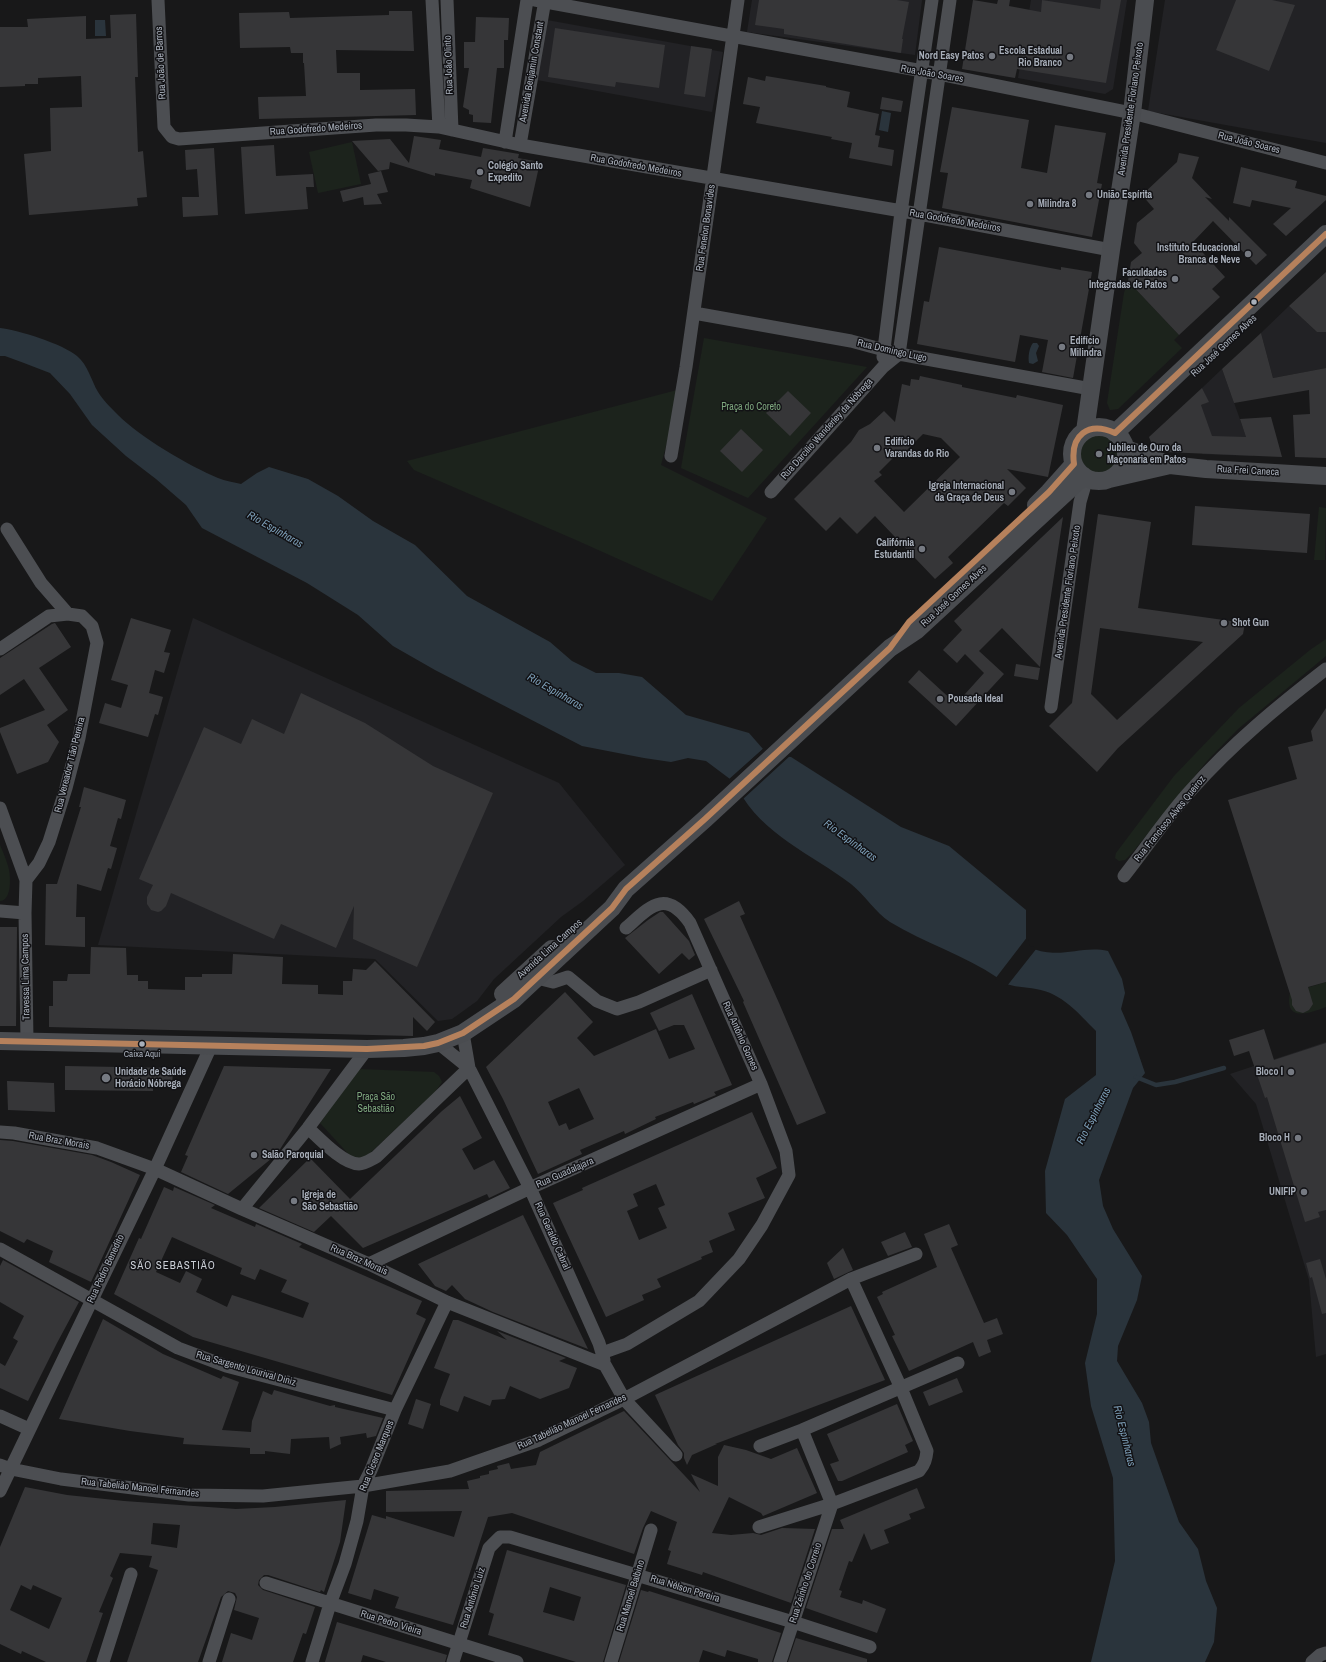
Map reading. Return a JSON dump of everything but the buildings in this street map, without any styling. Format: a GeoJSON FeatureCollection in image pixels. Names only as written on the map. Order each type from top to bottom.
{"type":"FeatureCollection","features":[{"type":"Feature","properties":{"kind":"main road","name":"Avenida Presidente Floriano Peixoto"},"geometry":{"type":"LineString","coordinates":[[1085,431],[1110,250],[1132,113],[1145,0]]}},
{"type":"Feature","properties":{"kind":"main road","name":"Rua José Gomes Alves"},"geometry":{"type":"LineString","coordinates":[[1121,441],[1326,234]]}},
{"type":"Feature","properties":{"kind":"main road","name":"Rua José Gomes Alves"},"geometry":{"type":"LineString","coordinates":[[1121,441],[1326,251]]}},
{"type":"Feature","properties":{"kind":"main road"},"geometry":{"type":"LineString","coordinates":[[1098,427],[1104,428],[1121,441],[1124,465],[1118,473],[1109,479],[1096,480],[1082,472],[1072,457],[1074,444],[1085,431],[1098,427]]}},
{"type":"Feature","properties":{"kind":"main road","name":"Rua Frei Caneca"},"geometry":{"type":"LineString","coordinates":[[1121,441],[1170,465]]}},
{"type":"Feature","properties":{"kind":"main road","name":"Rua Frei Caneca"},"geometry":{"type":"LineString","coordinates":[[1109,479],[1170,465],[1206,469],[1326,476]]}},
{"type":"Feature","properties":{"kind":"main road","name":"Rua José Gomes Alves"},"geometry":{"type":"LineString","coordinates":[[643,873],[705,819],[890,648],[909,622],[1049,492],[1082,472]]}},
{"type":"Feature","properties":{"kind":"main road","name":"Avenida Lima Campos"},"geometry":{"type":"LineString","coordinates":[[483,1020],[492,1005],[552,956],[605,899],[626,889],[643,873]]}},
{"type":"Feature","properties":{"kind":"main road","name":"Avenida Lima Campos"},"geometry":{"type":"LineString","coordinates":[[0,1041],[367,1049],[424,1046],[438,1043],[463,1033],[514,999],[537,978],[552,956]]}},
{"type":"Feature","properties":{"kind":"street","name":"Rua João de Barros"},"geometry":{"type":"LineString","coordinates":[[158,0],[164,127]]}},
{"type":"Feature","properties":{"kind":"street","name":"Rua João Olinto"},"geometry":{"type":"LineString","coordinates":[[432,0],[439,127]]}},
{"type":"Feature","properties":{"kind":"street","name":"Rua João Olinto"},"geometry":{"type":"LineString","coordinates":[[447,0],[452,130]]}},
{"type":"Feature","properties":{"kind":"street","name":"Avenida Benjamin Constant"},"geometry":{"type":"LineString","coordinates":[[505,142],[527,0]]}},
{"type":"Feature","properties":{"kind":"street","name":"Rua Fenelon Bonavides"},"geometry":{"type":"LineString","coordinates":[[671,456],[694,313],[738,0]]}},
{"type":"Feature","properties":{"kind":"street"},"geometry":{"type":"LineString","coordinates":[[883,367],[883,350],[901,212],[932,0]]}},
{"type":"Feature","properties":{"kind":"street"},"geometry":{"type":"LineString","coordinates":[[899,354],[950,0]]}},
{"type":"Feature","properties":{"kind":"street","name":"Avenida Benjamin Constant"},"geometry":{"type":"LineString","coordinates":[[520,145],[542,1]]}},
{"type":"Feature","properties":{"kind":"street","name":"Rua João Soares"},"geometry":{"type":"LineString","coordinates":[[542,1],[921,72],[939,74],[1132,113],[1326,163]]}},
{"type":"Feature","properties":{"kind":"street","name":"Rua Godofredo Medeiros"},"geometry":{"type":"LineString","coordinates":[[164,127],[172,137],[178,139],[376,125],[439,127],[520,145],[918,214],[1110,250]]}},
{"type":"Feature","properties":{"kind":"street","name":"Rua Domingo Lugo"},"geometry":{"type":"LineString","coordinates":[[694,313],[851,342],[899,354],[1091,389]]}},
{"type":"Feature","properties":{"kind":"street","name":"Rua Darcílio Wanderley da Nóbrega"},"geometry":{"type":"LineString","coordinates":[[771,492],[883,367],[899,354]]}},
{"type":"Feature","properties":{"kind":"street","name":"Avenida Presidente Floriano Peixoto"},"geometry":{"type":"LineString","coordinates":[[1051,707],[1080,502],[1082,472]]}},
{"type":"Feature","properties":{"kind":"street"},"geometry":{"type":"LineString","coordinates":[[7,529],[41,583],[68,614]]}},
{"type":"Feature","properties":{"kind":"street"},"geometry":{"type":"LineString","coordinates":[[0,649],[49,616],[68,614]]}},
{"type":"Feature","properties":{"kind":"street","name":"Rua Vereador Tião Pereira"},"geometry":{"type":"LineString","coordinates":[[26,880],[39,863],[49,842],[66,788],[79,738],[97,643],[92,626],[82,616],[68,614]]}},
{"type":"Feature","properties":{"kind":"street","name":"Rua Francisco Alves Queiroz"},"geometry":{"type":"LineString","coordinates":[[1124,876],[1190,790],[1217,761],[1258,723],[1326,669]]}},
{"type":"Feature","properties":{"kind":"street"},"geometry":{"type":"LineString","coordinates":[[0,808],[26,880]]}},
{"type":"Feature","properties":{"kind":"street","name":"Travessa Lima Campos"},"geometry":{"type":"LineString","coordinates":[[26,880],[25,913],[28,1041]]}},
{"type":"Feature","properties":{"kind":"street","name":"Rua Antônio Gomes"},"geometry":{"type":"LineString","coordinates":[[603,1359],[699,1300],[739,1259],[762,1225],[789,1175],[786,1151],[761,1084],[690,923],[684,914],[675,907],[664,903],[655,904],[626,928]]}},
{"type":"Feature","properties":{"kind":"street"},"geometry":{"type":"LineString","coordinates":[[0,911],[25,913]]}},
{"type":"Feature","properties":{"kind":"street"},"geometry":{"type":"LineString","coordinates":[[537,978],[553,982],[568,978],[597,1001],[617,1010],[639,1002],[711,970]]}},
{"type":"Feature","properties":{"kind":"street","name":"Rua Geraldo Cabral"},"geometry":{"type":"LineString","coordinates":[[463,1033],[469,1068],[530,1188],[599,1343],[603,1359]]}},
{"type":"Feature","properties":{"kind":"street","name":"Rua Geraldo Cabral"},"geometry":{"type":"LineString","coordinates":[[438,1043],[469,1068]]}},
{"type":"Feature","properties":{"kind":"street","name":"Rua Pedro Benedito"},"geometry":{"type":"LineString","coordinates":[[0,1491],[5,1467],[29,1429],[92,1300],[211,1046]]}},
{"type":"Feature","properties":{"kind":"street"},"geometry":{"type":"LineString","coordinates":[[242,1209],[308,1128],[367,1049]]}},
{"type":"Feature","properties":{"kind":"street"},"geometry":{"type":"LineString","coordinates":[[308,1128],[341,1157],[358,1164],[366,1163],[376,1157],[469,1068]]}},
{"type":"Feature","properties":{"kind":"street","name":"Rua Guadalajara"},"geometry":{"type":"LineString","coordinates":[[370,1264],[530,1188],[761,1084]]}},
{"type":"Feature","properties":{"kind":"street","name":"Rua Braz Morais"},"geometry":{"type":"LineString","coordinates":[[0,1132],[97,1148],[154,1169],[370,1264],[447,1302],[603,1359]]}},
{"type":"Feature","properties":{"kind":"street","name":"Rua Sargento Lourival Diniz"},"geometry":{"type":"LineString","coordinates":[[0,1249],[178,1348],[226,1366],[395,1410]]}},
{"type":"Feature","properties":{"kind":"street","name":"Rua Tabelião Manoel Fernandes"},"geometry":{"type":"LineString","coordinates":[[5,1467],[61,1479],[189,1495],[264,1496],[363,1486],[450,1471],[539,1440],[624,1399],[851,1280],[916,1254]]}},
{"type":"Feature","properties":{"kind":"street"},"geometry":{"type":"LineString","coordinates":[[759,1527],[832,1504],[919,1471],[924,1465],[927,1451],[901,1388],[851,1280]]}},
{"type":"Feature","properties":{"kind":"street","name":"Rua Cícero Marques"},"geometry":{"type":"LineString","coordinates":[[312,1662],[330,1604],[345,1564],[357,1521],[363,1486],[395,1410],[447,1302]]}},
{"type":"Feature","properties":{"kind":"street"},"geometry":{"type":"LineString","coordinates":[[603,1359],[624,1399],[676,1455]]}},
{"type":"Feature","properties":{"kind":"street"},"geometry":{"type":"LineString","coordinates":[[760,1446],[802,1430],[958,1363]]}},
{"type":"Feature","properties":{"kind":"street"},"geometry":{"type":"LineString","coordinates":[[0,1416],[29,1429]]}},
{"type":"Feature","properties":{"kind":"street"},"geometry":{"type":"LineString","coordinates":[[802,1430],[832,1504]]}},
{"type":"Feature","properties":{"kind":"street","name":"Rua Zeinho do Correio"},"geometry":{"type":"LineString","coordinates":[[780,1662],[832,1504]]}},
{"type":"Feature","properties":{"kind":"street","name":"Rua Manoel Balbino"},"geometry":{"type":"LineString","coordinates":[[611,1662],[651,1530]]}},
{"type":"Feature","properties":{"kind":"street","name":"Rua Nélson Pereira"},"geometry":{"type":"LineString","coordinates":[[500,1537],[510,1536],[793,1622],[870,1647]]}},
{"type":"Feature","properties":{"kind":"street","name":"Rua Antônio Luiz"},"geometry":{"type":"LineString","coordinates":[[453,1662],[489,1548],[494,1541],[500,1537]]}},
{"type":"Feature","properties":{"kind":"street"},"geometry":{"type":"LineString","coordinates":[[103,1662],[131,1574]]}},
{"type":"Feature","properties":{"kind":"street","name":"Rua Pedro Vieira"},"geometry":{"type":"LineString","coordinates":[[266,1583],[517,1662]]}},
{"type":"Feature","properties":{"kind":"street"},"geometry":{"type":"LineString","coordinates":[[209,1662],[229,1600]]}},
{"type":"Feature","properties":{"kind":"shaded area"},"geometry":{"type":"Polygon","coordinates":[[[752,0],[922,0],[915,55],[747,32],[752,0]]]}},
{"type":"Feature","properties":{"kind":"shaded area","name":"Escola Estadual Rio Branco"},"geometry":{"type":"Polygon","coordinates":[[[1031,0],[1127,0],[1113,89],[1105,94],[1018,78],[1031,0]]]}},
{"type":"Feature","properties":{"kind":"shaded area"},"geometry":{"type":"Polygon","coordinates":[[[1165,0],[1326,0],[1326,143],[1148,111],[1165,0]]]}},
{"type":"Feature","properties":{"kind":"shaded area"},"geometry":{"type":"Polygon","coordinates":[[[547,20],[723,52],[712,112],[537,80],[547,20]]]}},
{"type":"Feature","properties":{"kind":"shaded area"},"geometry":{"type":"Polygon","coordinates":[[[1289,306],[1317,332],[1326,332],[1326,368],[1273,378],[1261,333],[1289,306]]]}},
{"type":"Feature","properties":{"kind":"shaded area"},"geometry":{"type":"Polygon","coordinates":[[[1222,369],[1253,456],[1202,454],[1201,405],[1208,402],[1202,388],[1222,369]]]}},
{"type":"Feature","properties":{"kind":"shaded area"},"geometry":{"type":"Polygon","coordinates":[[[193,618],[559,783],[625,865],[583,901],[561,917],[494,979],[477,1001],[452,1019],[438,1021],[375,959],[98,945],[193,618]]]}},
{"type":"Feature","properties":{"kind":"shaded area","name":"UNIFIP"},"geometry":{"type":"Polygon","coordinates":[[[1326,1042],[1326,1354],[1316,1357],[1309,1280],[1256,1104],[1230,1074],[1326,1042]]]}},
{"type":"Feature","properties":{"kind":"green space"},"geometry":{"type":"Polygon","coordinates":[[[352,142],[361,184],[318,193],[309,152],[352,142]]]}},
{"type":"Feature","properties":{"kind":"green space"},"geometry":{"type":"Polygon","coordinates":[[[1128,281],[1179,335],[1174,340],[1182,348],[1118,409],[1110,410],[1107,403],[1124,293],[1128,281]]]}},
{"type":"Feature","properties":{"kind":"green space","name":"Praça do Coreto"},"geometry":{"type":"Polygon","coordinates":[[[704,338],[867,367],[748,498],[681,468],[704,338]]]}},
{"type":"Feature","properties":{"kind":"green space"},"geometry":{"type":"Polygon","coordinates":[[[681,389],[661,465],[767,518],[712,601],[414,470],[407,461],[681,389]]]}},
{"type":"Feature","properties":{"kind":"green space"},"geometry":{"type":"Polygon","coordinates":[[[1099,434],[1110,437],[1116,443],[1119,454],[1116,465],[1110,471],[1099,474],[1088,471],[1082,465],[1079,454],[1082,443],[1088,437],[1099,434]]]}},
{"type":"Feature","properties":{"kind":"green space"},"geometry":{"type":"Polygon","coordinates":[[[1319,507],[1326,508],[1325,560],[1314,560],[1319,507]]]}},
{"type":"Feature","properties":{"kind":"green space"},"geometry":{"type":"Polygon","coordinates":[[[1326,639],[1326,656],[1238,729],[1207,761],[1125,860],[1119,861],[1115,858],[1116,853],[1174,776],[1239,708],[1310,650],[1326,639]]]}},
{"type":"Feature","properties":{"kind":"green space"},"geometry":{"type":"Polygon","coordinates":[[[0,845],[8,866],[10,887],[7,897],[0,901],[0,845]]]}},
{"type":"Feature","properties":{"kind":"green space"},"geometry":{"type":"Polygon","coordinates":[[[1326,982],[1326,1007],[1313,1012],[1300,1014],[1291,1009],[1289,1002],[1290,993],[1326,982]]]}},
{"type":"Feature","properties":{"kind":"green space","name":"Praça São Sebastião"},"geometry":{"type":"Polygon","coordinates":[[[359,1069],[434,1072],[439,1076],[442,1082],[435,1092],[364,1159],[354,1160],[320,1123],[359,1069]]]}},
{"type":"Feature","properties":{"kind":"water"},"geometry":{"type":"Polygon","coordinates":[[[95,20],[105,20],[106,36],[95,36],[95,20]]]}},
{"type":"Feature","properties":{"kind":"water"},"geometry":{"type":"Polygon","coordinates":[[[882,111],[891,113],[888,132],[879,130],[882,111]]]}},
{"type":"Feature","properties":{"kind":"water","name":"Rio Espinharas"},"geometry":{"type":"Polygon","coordinates":[[[0,328],[51,342],[77,356],[87,368],[100,395],[107,404],[127,424],[179,459],[218,478],[241,484],[269,467],[308,479],[338,496],[373,521],[415,545],[467,596],[550,642],[572,661],[596,673],[619,673],[642,677],[686,715],[749,733],[763,749],[730,779],[706,761],[688,758],[671,762],[582,746],[435,670],[393,646],[358,615],[307,583],[202,528],[186,505],[126,456],[92,425],[70,394],[50,373],[5,356],[0,356],[0,328]]]}},
{"type":"Feature","properties":{"kind":"water"},"geometry":{"type":"Polygon","coordinates":[[[1033,343],[1037,343],[1039,346],[1036,353],[1038,361],[1033,364],[1029,363],[1029,358],[1033,343]]]}},
{"type":"Feature","properties":{"kind":"water","name":"Rio Espinharas"},"geometry":{"type":"Polygon","coordinates":[[[776,755],[791,757],[901,827],[949,846],[1026,910],[1026,943],[998,978],[972,962],[890,922],[851,884],[789,842],[760,819],[748,805],[738,789],[776,755]]]}},
{"type":"Feature","properties":{"kind":"water","name":"Rio Espinharas"},"geometry":{"type":"Polygon","coordinates":[[[1031,948],[1052,953],[1088,950],[1108,951],[1122,979],[1125,993],[1121,1009],[1131,1032],[1145,1073],[1133,1088],[1099,1180],[1103,1206],[1113,1229],[1142,1276],[1137,1300],[1118,1346],[1117,1361],[1142,1403],[1149,1422],[1151,1443],[1179,1522],[1198,1549],[1206,1581],[1217,1608],[1214,1642],[1205,1662],[1091,1662],[1115,1561],[1113,1478],[1091,1406],[1085,1363],[1097,1314],[1097,1279],[1067,1235],[1046,1213],[1045,1171],[1065,1099],[1096,1075],[1096,1031],[1062,999],[1045,991],[1003,983],[1031,948]]]}},
{"type":"Feature","properties":{"kind":"pier"},"geometry":{"type":"Polygon","coordinates":[[[765,747],[775,753],[791,755],[742,800],[736,789],[728,780],[765,747]]]}},
{"type":"Feature","properties":{"kind":"pier"},"geometry":{"type":"Polygon","coordinates":[[[1028,936],[1030,946],[1037,948],[1007,986],[1002,985],[1001,982],[995,979],[1028,936]]]}},
{"type":"Feature","properties":{"kind":"waterway"},"geometry":{"type":"LineString","coordinates":[[1136,1077],[1156,1085],[1175,1082],[1224,1068]]}},
{"type":"Feature","properties":{"kind":"transit line"},"geometry":{"type":"LineString","coordinates":[[0,1041],[367,1049],[424,1046],[438,1043],[463,1033],[514,999],[612,908],[626,889],[705,819],[890,648],[909,622],[1049,492],[1074,464],[1075,445],[1078,438],[1083,433],[1089,430],[1097,429],[1115,433],[1326,234]]}},
{"type":"Feature","properties":{"kind":"place","name":"Nord Easy Patos"},"geometry":{"type":"Point","coordinates":[992,56]}},
{"type":"Feature","properties":{"kind":"place","name":"Escola Estadual Rio Branco"},"geometry":{"type":"Point","coordinates":[1070,57]}},
{"type":"Feature","properties":{"kind":"place","name":"Colégio Santo Expedito"},"geometry":{"type":"Point","coordinates":[480,172]}},
{"type":"Feature","properties":{"kind":"place","name":"União Espírita"},"geometry":{"type":"Point","coordinates":[1089,195]}},
{"type":"Feature","properties":{"kind":"place","name":"Milindra 8"},"geometry":{"type":"Point","coordinates":[1030,204]}},
{"type":"Feature","properties":{"kind":"place","name":"Instituto Educacional Branca de Neve"},"geometry":{"type":"Point","coordinates":[1248,254]}},
{"type":"Feature","properties":{"kind":"place","name":"Faculdades Integradas de Patos"},"geometry":{"type":"Point","coordinates":[1175,279]}},
{"type":"Feature","properties":{"kind":"place","name":"Edifício Milindra"},"geometry":{"type":"Point","coordinates":[1062,347]}},
{"type":"Feature","properties":{"kind":"place","name":"Edifício Varandas do Rio"},"geometry":{"type":"Point","coordinates":[877,448]}},
{"type":"Feature","properties":{"kind":"place","name":"Jubileu de Ouro da Maçonaria em Patos"},"geometry":{"type":"Point","coordinates":[1099,454]}},
{"type":"Feature","properties":{"kind":"place","name":"Igreja Internacional da Graça de Deus"},"geometry":{"type":"Point","coordinates":[1012,492]}},
{"type":"Feature","properties":{"kind":"place","name":"Califórnia Estudantil"},"geometry":{"type":"Point","coordinates":[922,549]}},
{"type":"Feature","properties":{"kind":"place","name":"Shot Gun"},"geometry":{"type":"Point","coordinates":[1224,623]}},
{"type":"Feature","properties":{"kind":"place","name":"Pousada Ideal"},"geometry":{"type":"Point","coordinates":[940,699]}},
{"type":"Feature","properties":{"kind":"place","name":"Caixa Aqui"},"geometry":{"type":"Point","coordinates":[142,1044]}},
{"type":"Feature","properties":{"kind":"place","name":"Bloco I"},"geometry":{"type":"Point","coordinates":[1291,1072]}},
{"type":"Feature","properties":{"kind":"place","name":"Unidade de Saúde Horácio Nóbrega"},"geometry":{"type":"Point","coordinates":[106,1078]}},
{"type":"Feature","properties":{"kind":"place","name":"Bloco H"},"geometry":{"type":"Point","coordinates":[1298,1138]}},
{"type":"Feature","properties":{"kind":"place","name":"Salão Paroquial"},"geometry":{"type":"Point","coordinates":[254,1155]}},
{"type":"Feature","properties":{"kind":"place","name":"UNIFIP"},"geometry":{"type":"Point","coordinates":[1304,1192]}},
{"type":"Feature","properties":{"kind":"place","name":"Igreja de São Sebastião"},"geometry":{"type":"Point","coordinates":[294,1201]}},
{"type":"Feature","properties":{"kind":"district","name":"SÃO SEBASTIÃO"},"geometry":{"type":"Point","coordinates":[173,1266]}}]}
